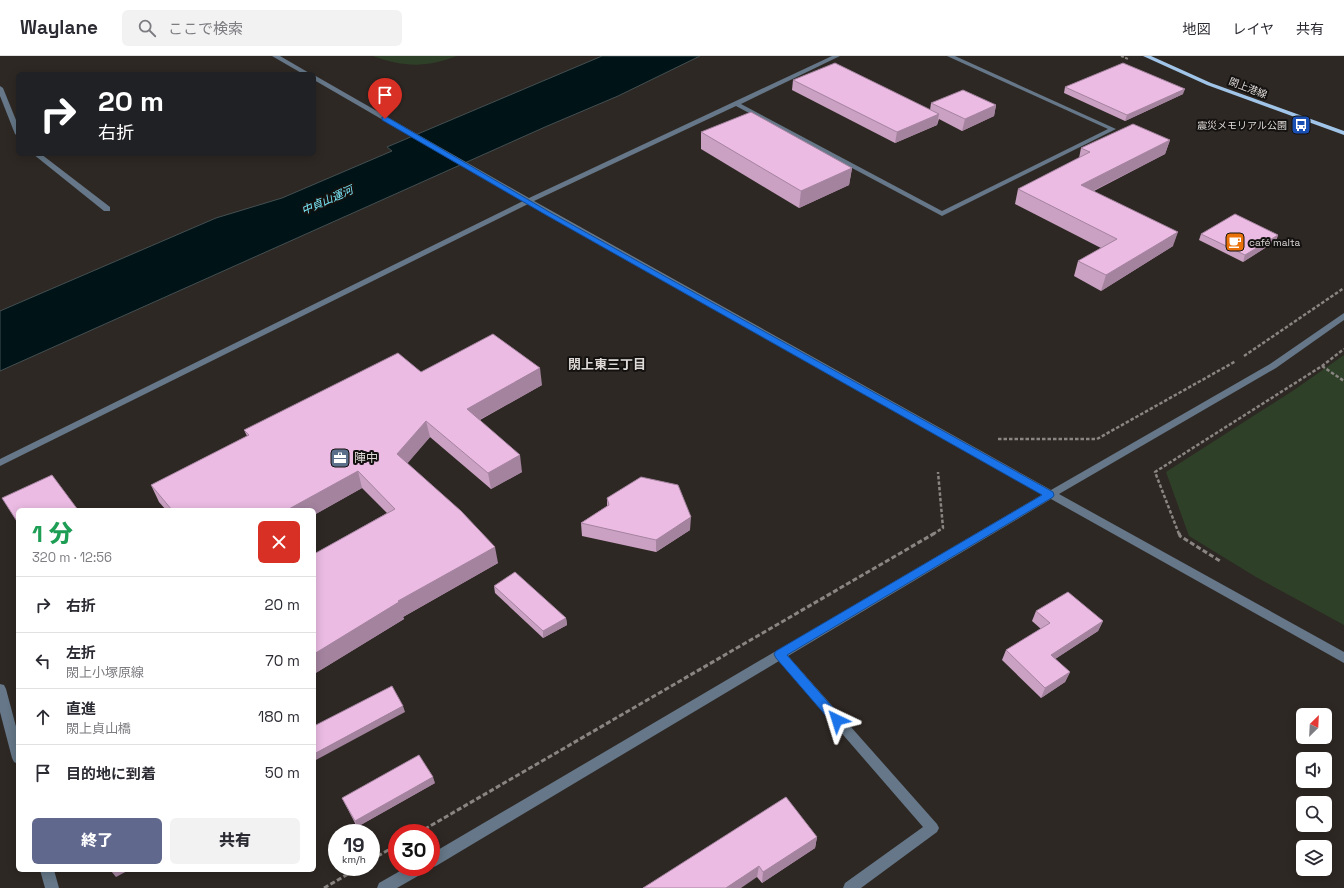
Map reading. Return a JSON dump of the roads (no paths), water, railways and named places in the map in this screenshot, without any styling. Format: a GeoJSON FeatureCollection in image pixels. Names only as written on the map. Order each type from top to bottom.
{"type":"FeatureCollection","features":[{"type":"Feature","properties":{"kind":"main road","name":"閖上港線"},"geometry":{"type":"LineString","coordinates":[[1146,56],[1209,84],[1344,133]]}},
{"type":"Feature","properties":{"kind":"street"},"geometry":{"type":"LineString","coordinates":[[275,56],[304,72]]}},
{"type":"Feature","properties":{"kind":"street"},"geometry":{"type":"LineString","coordinates":[[0,463],[527,202],[837,56]]}},
{"type":"Feature","properties":{"kind":"street"},"geometry":{"type":"LineString","coordinates":[[737,104],[942,214],[1113,129],[950,56]]}},
{"type":"Feature","properties":{"kind":"street"},"geometry":{"type":"LineString","coordinates":[[316,78],[527,202],[1344,658]]}},
{"type":"Feature","properties":{"kind":"street"},"geometry":{"type":"LineString","coordinates":[[0,88],[16,129]]}},
{"type":"Feature","properties":{"kind":"street"},"geometry":{"type":"LineString","coordinates":[[39,156],[107,209]]}},
{"type":"Feature","properties":{"kind":"street"},"geometry":{"type":"LineString","coordinates":[[440,855],[1050,495],[1272,366],[1344,316]]}},
{"type":"Feature","properties":{"kind":"street"},"geometry":{"type":"LineString","coordinates":[[780,654],[932,828],[850,888]]}},
{"type":"Feature","properties":{"kind":"street"},"geometry":{"type":"LineString","coordinates":[[0,689],[16,750]]}},
{"type":"Feature","properties":{"kind":"street"},"geometry":{"type":"LineString","coordinates":[[48,872],[52,888]]}},
{"type":"Feature","properties":{"kind":"street"},"geometry":{"type":"LineString","coordinates":[[384,888],[405,876]]}},
{"type":"Feature","properties":{"kind":"water","name":"中貞山運河"},"geometry":{"type":"Polygon","coordinates":[[[602,56],[700,56],[618,96],[545,127],[0,371],[0,311],[216,218],[282,198],[392,151],[387,147],[602,56]]]}},
{"type":"Feature","properties":{"kind":"place","name":"震災メモリアル公園"},"geometry":{"type":"Point","coordinates":[1301,125]}},
{"type":"Feature","properties":{"kind":"place","name":"café malta"},"geometry":{"type":"Point","coordinates":[1235,242]}},
{"type":"Feature","properties":{"kind":"place","name":"陣中"},"geometry":{"type":"Point","coordinates":[340,458]}},
{"type":"Feature","properties":{"kind":"district","name":"閖上東三丁目"},"geometry":{"type":"Point","coordinates":[607,364]}}]}
